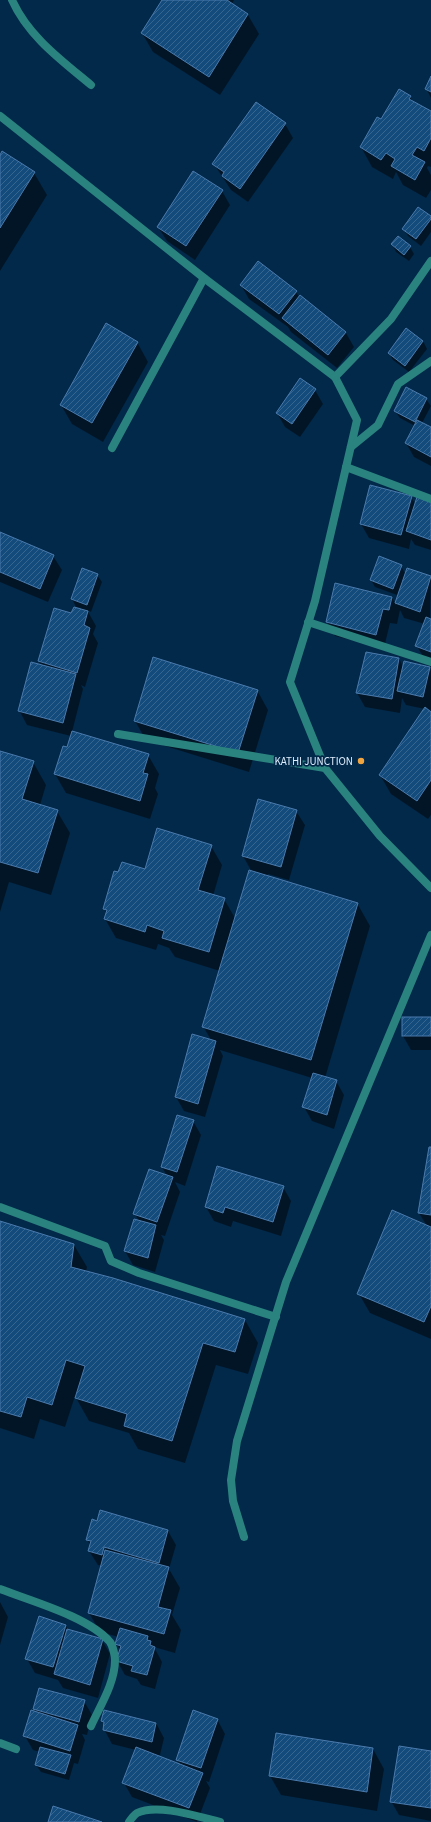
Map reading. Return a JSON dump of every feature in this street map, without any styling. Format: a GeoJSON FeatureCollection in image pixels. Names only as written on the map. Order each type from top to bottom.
{"type":"FeatureCollection","features":[{"type":"Feature","properties":{"kind":"street"},"geometry":{"type":"LineString","coordinates":[[12,0],[18,15],[49,50],[91,85]]}},
{"type":"Feature","properties":{"kind":"street"},"geometry":{"type":"LineString","coordinates":[[0,116],[204,278],[336,377],[357,420],[308,622],[290,682],[325,768],[380,836],[431,888]]}},
{"type":"Feature","properties":{"kind":"street"},"geometry":{"type":"LineString","coordinates":[[336,377],[391,319],[431,262]]}},
{"type":"Feature","properties":{"kind":"street"},"geometry":{"type":"LineString","coordinates":[[112,448],[204,278]]}},
{"type":"Feature","properties":{"kind":"street"},"geometry":{"type":"LineString","coordinates":[[351,447],[378,425],[398,384],[431,361]]}},
{"type":"Feature","properties":{"kind":"street"},"geometry":{"type":"LineString","coordinates":[[346,467],[431,499]]}},
{"type":"Feature","properties":{"kind":"street"},"geometry":{"type":"LineString","coordinates":[[308,622],[431,662]]}},
{"type":"Feature","properties":{"kind":"street"},"geometry":{"type":"LineString","coordinates":[[118,734],[325,768]]}},
{"type":"Feature","properties":{"kind":"street"},"geometry":{"type":"LineString","coordinates":[[244,1537],[233,1501],[231,1480],[237,1441],[286,1282],[431,936]]}},
{"type":"Feature","properties":{"kind":"street"},"geometry":{"type":"LineString","coordinates":[[0,1207],[105,1246],[111,1261],[139,1273],[276,1317]]}},
{"type":"Feature","properties":{"kind":"street"},"geometry":{"type":"LineString","coordinates":[[0,1589],[76,1618],[95,1630],[111,1643],[115,1660],[111,1684],[91,1726]]}},
{"type":"Feature","properties":{"kind":"street"},"geometry":{"type":"LineString","coordinates":[[0,1743],[16,1749]]}},
{"type":"Feature","properties":{"kind":"street"},"geometry":{"type":"LineString","coordinates":[[129,1822],[137,1813],[151,1810],[172,1811],[220,1822]]}},
{"type":"Feature","properties":{"kind":"building"},"geometry":{"type":"Polygon","coordinates":[[[162,0],[227,0],[248,14],[209,77],[141,33],[162,0]]]}},
{"type":"Feature","properties":{"kind":"building"},"geometry":{"type":"Polygon","coordinates":[[[431,76],[431,92],[425,89],[431,76]]]}},
{"type":"Feature","properties":{"kind":"building"},"geometry":{"type":"Polygon","coordinates":[[[399,89],[411,96],[409,99],[431,111],[431,138],[424,151],[417,147],[412,155],[425,162],[415,180],[391,166],[395,159],[386,153],[381,160],[360,147],[377,117],[381,119],[399,89]]]}},
{"type":"Feature","properties":{"kind":"building"},"geometry":{"type":"Polygon","coordinates":[[[256,102],[286,123],[240,189],[222,176],[224,172],[212,164],[256,102]]]}},
{"type":"Feature","properties":{"kind":"building"},"geometry":{"type":"Polygon","coordinates":[[[2,151],[35,172],[0,228],[0,155],[2,151]]]}},
{"type":"Feature","properties":{"kind":"building"},"geometry":{"type":"Polygon","coordinates":[[[193,171],[223,190],[186,246],[157,227],[193,171]]]}},
{"type":"Feature","properties":{"kind":"building"},"geometry":{"type":"Polygon","coordinates":[[[418,207],[431,216],[431,219],[416,239],[402,229],[418,207]]]}},
{"type":"Feature","properties":{"kind":"building"},"geometry":{"type":"Polygon","coordinates":[[[398,236],[411,246],[404,255],[391,244],[398,236]]]}},
{"type":"Feature","properties":{"kind":"building"},"geometry":{"type":"Polygon","coordinates":[[[258,261],[297,291],[279,314],[240,285],[258,261]]]}},
{"type":"Feature","properties":{"kind":"building"},"geometry":{"type":"Polygon","coordinates":[[[300,295],[346,332],[328,355],[282,318],[300,295]]]}},
{"type":"Feature","properties":{"kind":"building"},"geometry":{"type":"Polygon","coordinates":[[[106,323],[138,342],[92,423],[60,405],[106,323]]]}},
{"type":"Feature","properties":{"kind":"building"},"geometry":{"type":"Polygon","coordinates":[[[406,328],[423,341],[405,366],[388,353],[406,328]]]}},
{"type":"Feature","properties":{"kind":"building"},"geometry":{"type":"Polygon","coordinates":[[[300,378],[316,389],[292,424],[276,413],[300,378]]]}},
{"type":"Feature","properties":{"kind":"building"},"geometry":{"type":"Polygon","coordinates":[[[406,387],[427,398],[415,422],[394,411],[406,387]]]}},
{"type":"Feature","properties":{"kind":"building"},"geometry":{"type":"Polygon","coordinates":[[[417,420],[431,427],[431,457],[405,443],[417,420]]]}},
{"type":"Feature","properties":{"kind":"building"},"geometry":{"type":"Polygon","coordinates":[[[370,485],[412,496],[401,535],[360,524],[370,485]]]}},
{"type":"Feature","properties":{"kind":"building"},"geometry":{"type":"Polygon","coordinates":[[[417,497],[431,502],[431,540],[406,531],[417,497]]]}},
{"type":"Feature","properties":{"kind":"building"},"geometry":{"type":"Polygon","coordinates":[[[0,532],[54,555],[40,589],[0,572],[0,532]]]}},
{"type":"Feature","properties":{"kind":"building"},"geometry":{"type":"Polygon","coordinates":[[[379,556],[402,565],[393,589],[370,580],[379,556]]]}},
{"type":"Feature","properties":{"kind":"building"},"geometry":{"type":"Polygon","coordinates":[[[82,568],[98,574],[87,605],[71,599],[82,568]]]}},
{"type":"Feature","properties":{"kind":"building"},"geometry":{"type":"Polygon","coordinates":[[[407,568],[431,576],[420,612],[395,603],[407,568]]]}},
{"type":"Feature","properties":{"kind":"building"},"geometry":{"type":"Polygon","coordinates":[[[335,583],[392,597],[389,610],[383,609],[376,635],[326,622],[335,583]]]}},
{"type":"Feature","properties":{"kind":"building"},"geometry":{"type":"Polygon","coordinates":[[[74,607],[88,611],[84,625],[90,628],[77,673],[38,661],[54,608],[71,613],[74,607]]]}},
{"type":"Feature","properties":{"kind":"building"},"geometry":{"type":"Polygon","coordinates":[[[426,617],[431,619],[431,652],[415,646],[426,617]]]}},
{"type":"Feature","properties":{"kind":"building"},"geometry":{"type":"Polygon","coordinates":[[[366,652],[399,658],[392,699],[356,693],[366,652]]]}},
{"type":"Feature","properties":{"kind":"building"},"geometry":{"type":"Polygon","coordinates":[[[153,657],[258,690],[238,753],[134,721],[153,657]]]}},
{"type":"Feature","properties":{"kind":"building"},"geometry":{"type":"Polygon","coordinates":[[[404,661],[430,667],[423,697],[397,691],[404,661]]]}},
{"type":"Feature","properties":{"kind":"building"},"geometry":{"type":"Polygon","coordinates":[[[31,662],[76,674],[63,723],[18,711],[31,662]]]}},
{"type":"Feature","properties":{"kind":"building"},"geometry":{"type":"Polygon","coordinates":[[[425,707],[431,712],[431,780],[417,801],[379,775],[425,707]]]}},
{"type":"Feature","properties":{"kind":"building"},"geometry":{"type":"Polygon","coordinates":[[[72,731],[149,754],[143,773],[148,774],[140,801],[54,774],[63,746],[67,747],[72,731]]]}},
{"type":"Feature","properties":{"kind":"building"},"geometry":{"type":"Polygon","coordinates":[[[0,751],[34,761],[22,799],[58,810],[38,873],[0,862],[0,751]]]}},
{"type":"Feature","properties":{"kind":"building"},"geometry":{"type":"Polygon","coordinates":[[[258,799],[297,810],[281,867],[242,856],[258,799]]]}},
{"type":"Feature","properties":{"kind":"building"},"geometry":{"type":"Polygon","coordinates":[[[157,828],[212,845],[198,890],[225,898],[209,952],[162,938],[164,931],[147,925],[145,932],[104,919],[107,910],[103,909],[114,871],[118,872],[122,862],[145,869],[157,828]]]}},
{"type":"Feature","properties":{"kind":"building"},"geometry":{"type":"Polygon","coordinates":[[[249,870],[358,903],[311,1060],[202,1027],[249,870]]]}},
{"type":"Feature","properties":{"kind":"building"},"geometry":{"type":"Polygon","coordinates":[[[402,1017],[431,1017],[431,1036],[402,1036],[402,1017]]]}},
{"type":"Feature","properties":{"kind":"building"},"geometry":{"type":"Polygon","coordinates":[[[192,1034],[216,1041],[198,1104],[175,1097],[192,1034]]]}},
{"type":"Feature","properties":{"kind":"building"},"geometry":{"type":"Polygon","coordinates":[[[313,1073],[337,1080],[327,1115],[302,1107],[313,1073]]]}},
{"type":"Feature","properties":{"kind":"building"},"geometry":{"type":"Polygon","coordinates":[[[177,1115],[194,1120],[177,1172],[161,1167],[177,1115]]]}},
{"type":"Feature","properties":{"kind":"building"},"geometry":{"type":"Polygon","coordinates":[[[429,1147],[431,1147],[431,1215],[418,1213],[429,1147]]]}},
{"type":"Feature","properties":{"kind":"building"},"geometry":{"type":"Polygon","coordinates":[[[217,1166],[284,1186],[273,1222],[225,1207],[223,1213],[205,1207],[217,1166]]]}},
{"type":"Feature","properties":{"kind":"building"},"geometry":{"type":"Polygon","coordinates":[[[149,1169],[173,1177],[157,1222],[133,1214],[149,1169]]]}},
{"type":"Feature","properties":{"kind":"building"},"geometry":{"type":"Polygon","coordinates":[[[392,1210],[431,1227],[431,1306],[424,1322],[357,1294],[392,1210]]]}},
{"type":"Feature","properties":{"kind":"building"},"geometry":{"type":"Polygon","coordinates":[[[134,1219],[156,1225],[148,1258],[124,1251],[134,1219]]]}},
{"type":"Feature","properties":{"kind":"building"},"geometry":{"type":"Polygon","coordinates":[[[0,1221],[74,1244],[71,1267],[113,1278],[245,1319],[235,1352],[203,1343],[172,1441],[124,1426],[127,1414],[75,1398],[85,1366],[66,1360],[52,1405],[27,1397],[21,1417],[0,1411],[0,1221]]]}},
{"type":"Feature","properties":{"kind":"building"},"geometry":{"type":"Polygon","coordinates":[[[100,1510],[168,1530],[159,1563],[104,1547],[102,1555],[88,1551],[91,1541],[86,1540],[92,1519],[97,1521],[100,1510]]]}},
{"type":"Feature","properties":{"kind":"building"},"geometry":{"type":"Polygon","coordinates":[[[105,1550],[169,1567],[158,1607],[171,1610],[164,1634],[88,1613],[105,1550]]]}},
{"type":"Feature","properties":{"kind":"building"},"geometry":{"type":"Polygon","coordinates":[[[39,1616],[66,1625],[53,1667],[25,1659],[39,1616]]]}},
{"type":"Feature","properties":{"kind":"building"},"geometry":{"type":"Polygon","coordinates":[[[120,1628],[148,1636],[147,1640],[151,1641],[150,1645],[155,1647],[147,1675],[131,1671],[133,1666],[116,1661],[121,1646],[115,1644],[120,1628]]]}},
{"type":"Feature","properties":{"kind":"building"},"geometry":{"type":"Polygon","coordinates":[[[67,1629],[103,1639],[90,1685],[54,1674],[67,1629]]]}},
{"type":"Feature","properties":{"kind":"building"},"geometry":{"type":"Polygon","coordinates":[[[39,1688],[85,1700],[79,1722],[33,1709],[39,1688]]]}},
{"type":"Feature","properties":{"kind":"building"},"geometry":{"type":"Polygon","coordinates":[[[31,1710],[78,1725],[70,1751],[23,1736],[31,1710]]]}},
{"type":"Feature","properties":{"kind":"building"},"geometry":{"type":"Polygon","coordinates":[[[104,1710],[156,1723],[152,1742],[103,1730],[104,1722],[101,1721],[104,1710]]]}},
{"type":"Feature","properties":{"kind":"building"},"geometry":{"type":"Polygon","coordinates":[[[193,1710],[218,1719],[201,1768],[176,1760],[193,1710]]]}},
{"type":"Feature","properties":{"kind":"building"},"geometry":{"type":"Polygon","coordinates":[[[276,1733],[373,1748],[367,1792],[269,1776],[276,1733]]]}},
{"type":"Feature","properties":{"kind":"building"},"geometry":{"type":"Polygon","coordinates":[[[399,1746],[431,1751],[431,1808],[390,1802],[399,1746]]]}},
{"type":"Feature","properties":{"kind":"building"},"geometry":{"type":"Polygon","coordinates":[[[40,1747],[71,1755],[65,1774],[35,1765],[40,1747]]]}},
{"type":"Feature","properties":{"kind":"building"},"geometry":{"type":"Polygon","coordinates":[[[136,1747],[203,1773],[189,1808],[122,1783],[136,1747]]]}},
{"type":"Feature","properties":{"kind":"building"},"geometry":{"type":"Polygon","coordinates":[[[53,1806],[102,1822],[48,1822],[53,1806]]]}},
{"type":"Feature","properties":{"kind":"place","name":"KATHI JUNCTION"},"geometry":{"type":"Point","coordinates":[361,761]}}]}
